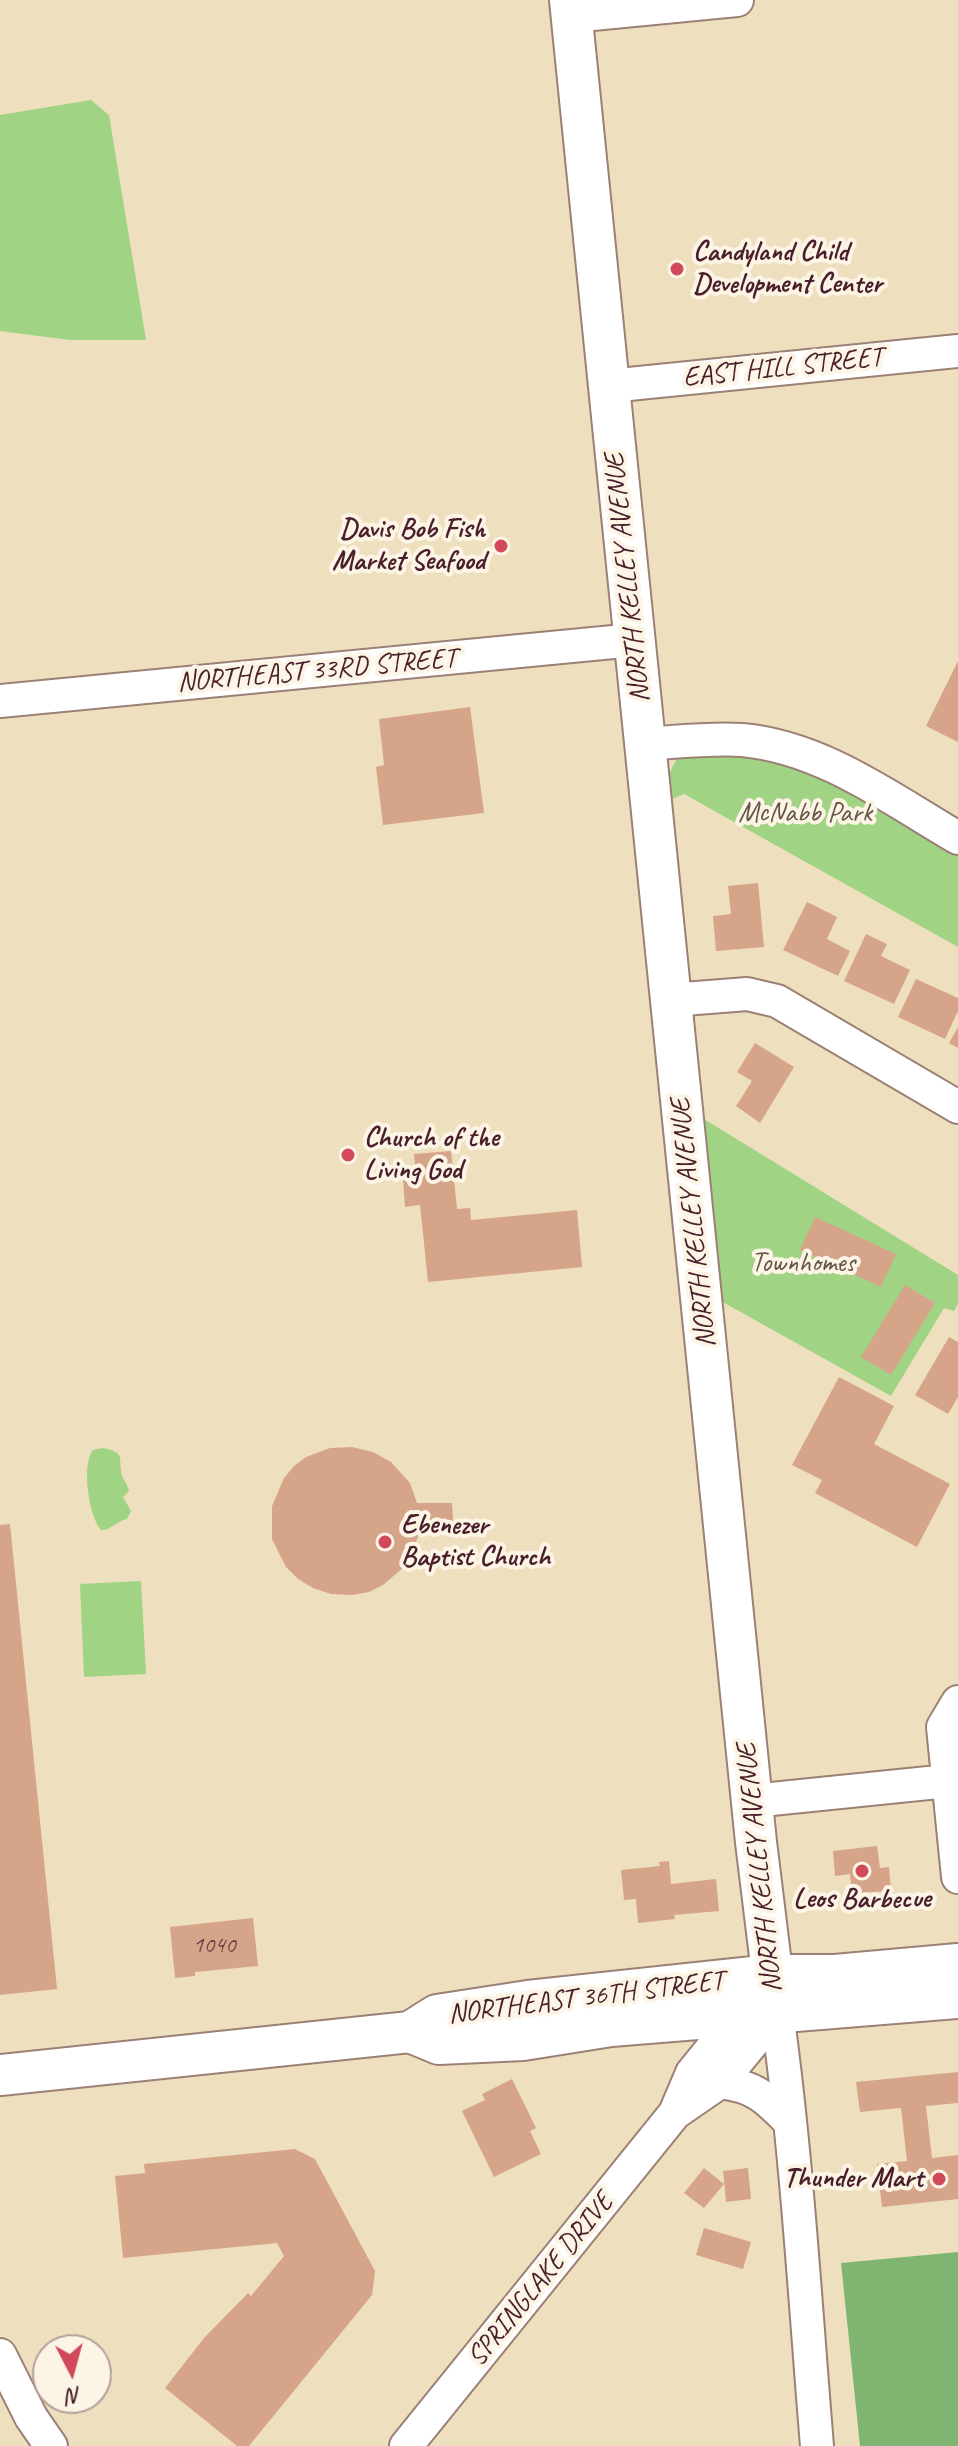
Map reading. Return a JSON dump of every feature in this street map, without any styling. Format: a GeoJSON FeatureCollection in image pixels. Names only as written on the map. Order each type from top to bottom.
{"type":"FeatureCollection","features":[{"type":"Feature","properties":{"kind":"main road","name":"NORTH KELLEY AVENUE"},"geometry":{"type":"LineString","coordinates":[[571,8],[752,1801],[762,2001]]}},
{"type":"Feature","properties":{"kind":"main road","name":"NORTHEAST 36TH STREET"},"geometry":{"type":"LineString","coordinates":[[762,2001],[835,1975],[958,1964]]}},
{"type":"Feature","properties":{"kind":"main road","name":"NORTHEAST 36TH STREET"},"geometry":{"type":"LineString","coordinates":[[0,2075],[410,2032],[437,2015],[654,1986],[762,2001],[958,1998]]}},
{"type":"Feature","properties":{"kind":"street"},"geometry":{"type":"LineString","coordinates":[[571,8],[737,0]]}},
{"type":"Feature","properties":{"kind":"street","name":"EAST HILL STREET"},"geometry":{"type":"LineString","coordinates":[[609,386],[958,351]]}},
{"type":"Feature","properties":{"kind":"street","name":"NORTHEAST 33RD STREET"},"geometry":{"type":"LineString","coordinates":[[0,701],[634,640]]}},
{"type":"Feature","properties":{"kind":"street"},"geometry":{"type":"LineString","coordinates":[[644,744],[745,740],[796,752],[831,765],[958,838]]}},
{"type":"Feature","properties":{"kind":"street"},"geometry":{"type":"LineString","coordinates":[[671,1000],[747,994],[777,1001],[958,1107]]}},
{"type":"Feature","properties":{"kind":"street"},"geometry":{"type":"LineString","coordinates":[[958,1702],[943,1727],[958,1877]]}},
{"type":"Feature","properties":{"kind":"street"},"geometry":{"type":"LineString","coordinates":[[752,1801],[948,1781]]}},
{"type":"Feature","properties":{"kind":"street","name":"SPRINGLAKE DRIVE"},"geometry":{"type":"LineString","coordinates":[[675,2113],[720,2082],[762,2001]]}},
{"type":"Feature","properties":{"kind":"street","name":"SPRINGLAKE DRIVE"},"geometry":{"type":"LineString","coordinates":[[406,2446],[675,2113],[692,2073],[762,2001]]}},
{"type":"Feature","properties":{"kind":"street","name":"NORTH KELLEY AVENUE"},"geometry":{"type":"LineString","coordinates":[[762,2001],[789,2121],[817,2446]]}},
{"type":"Feature","properties":{"kind":"street"},"geometry":{"type":"LineString","coordinates":[[720,2082],[761,2094],[789,2121]]}},
{"type":"Feature","properties":{"kind":"street"},"geometry":{"type":"LineString","coordinates":[[0,2355],[31,2417],[51,2446]]}},
{"type":"Feature","properties":{"kind":"green space"},"geometry":{"type":"Polygon","coordinates":[[[91,100],[109,115],[146,340],[70,340],[0,331],[0,115],[91,100]]]}},
{"type":"Feature","properties":{"kind":"green space","name":"McNabb Park"},"geometry":{"type":"Polygon","coordinates":[[[736,751],[816,771],[958,854],[958,947],[684,794],[670,800],[670,776],[681,754],[736,751]]]}},
{"type":"Feature","properties":{"kind":"green space","name":"Townhomes"},"geometry":{"type":"Polygon","coordinates":[[[704,1119],[958,1275],[958,1304],[954,1311],[944,1308],[891,1396],[721,1301],[704,1119]]]}},
{"type":"Feature","properties":{"kind":"green space"},"geometry":{"type":"Polygon","coordinates":[[[102,1448],[119,1455],[121,1472],[129,1491],[123,1497],[131,1511],[127,1519],[101,1530],[93,1514],[87,1478],[89,1457],[93,1450],[102,1448]]]}},
{"type":"Feature","properties":{"kind":"green space"},"geometry":{"type":"Polygon","coordinates":[[[141,1581],[146,1674],[84,1677],[80,1584],[141,1581]]]}},
{"type":"Feature","properties":{"kind":"green space"},"geometry":{"type":"Polygon","coordinates":[[[958,2252],[958,2446],[860,2446],[841,2263],[958,2252]]]}},
{"type":"Feature","properties":{"kind":"building"},"geometry":{"type":"Polygon","coordinates":[[[958,661],[958,742],[926,726],[958,661]]]}},
{"type":"Feature","properties":{"kind":"building"},"geometry":{"type":"Polygon","coordinates":[[[470,707],[484,813],[383,825],[376,767],[384,765],[379,719],[470,707]]]}},
{"type":"Feature","properties":{"kind":"building"},"geometry":{"type":"Polygon","coordinates":[[[758,883],[764,947],[716,951],[713,916],[731,914],[728,886],[758,883]]]}},
{"type":"Feature","properties":{"kind":"building"},"geometry":{"type":"Polygon","coordinates":[[[807,902],[837,917],[827,939],[850,951],[838,976],[783,950],[807,902]]]}},
{"type":"Feature","properties":{"kind":"building"},"geometry":{"type":"Polygon","coordinates":[[[866,934],[887,944],[881,956],[910,970],[894,1004],[844,981],[866,934]]]}},
{"type":"Feature","properties":{"kind":"building"},"geometry":{"type":"Polygon","coordinates":[[[916,979],[958,998],[958,1011],[945,1039],[898,1017],[916,979]]]}},
{"type":"Feature","properties":{"kind":"building"},"geometry":{"type":"Polygon","coordinates":[[[958,1027],[958,1048],[949,1043],[958,1027]]]}},
{"type":"Feature","properties":{"kind":"building"},"geometry":{"type":"Polygon","coordinates":[[[755,1043],[794,1067],[760,1123],[736,1106],[752,1081],[737,1072],[755,1043]]]}},
{"type":"Feature","properties":{"kind":"building"},"geometry":{"type":"Polygon","coordinates":[[[451,1151],[457,1209],[470,1208],[471,1220],[577,1210],[582,1267],[428,1282],[420,1205],[405,1207],[403,1178],[416,1177],[414,1154],[451,1151]]]}},
{"type":"Feature","properties":{"kind":"building"},"geometry":{"type":"Polygon","coordinates":[[[815,1217],[896,1254],[881,1287],[800,1250],[815,1217]]]}},
{"type":"Feature","properties":{"kind":"building"},"geometry":{"type":"Polygon","coordinates":[[[905,1285],[935,1303],[891,1375],[861,1357],[905,1285]]]}},
{"type":"Feature","properties":{"kind":"building"},"geometry":{"type":"Polygon","coordinates":[[[949,1337],[958,1342],[958,1397],[948,1414],[915,1395],[949,1337]]]}},
{"type":"Feature","properties":{"kind":"building"},"geometry":{"type":"Polygon","coordinates":[[[839,1377],[894,1406],[874,1444],[950,1484],[917,1547],[815,1493],[822,1480],[792,1465],[839,1377]]]}},
{"type":"Feature","properties":{"kind":"building"},"geometry":{"type":"Polygon","coordinates":[[[352,1447],[373,1452],[391,1462],[410,1483],[417,1503],[452,1503],[454,1534],[419,1533],[404,1567],[383,1585],[352,1595],[331,1594],[298,1579],[286,1567],[272,1539],[272,1506],[284,1478],[306,1457],[330,1448],[352,1447]]]}},
{"type":"Feature","properties":{"kind":"building"},"geometry":{"type":"Polygon","coordinates":[[[10,1524],[57,1989],[0,1995],[0,1525],[10,1524]]]}},
{"type":"Feature","properties":{"kind":"building","name":"Leos Barbecue"},"geometry":{"type":"Polygon","coordinates":[[[877,1846],[880,1868],[889,1867],[891,1891],[852,1893],[850,1874],[835,1876],[833,1851],[877,1846]]]}},
{"type":"Feature","properties":{"kind":"building"},"geometry":{"type":"Polygon","coordinates":[[[669,1861],[671,1884],[716,1879],[719,1911],[674,1915],[675,1919],[638,1923],[636,1899],[624,1900],[621,1870],[660,1866],[659,1862],[669,1861]]]}},
{"type":"Feature","properties":{"kind":"building"},"geometry":{"type":"Polygon","coordinates":[[[253,1918],[258,1966],[195,1972],[195,1976],[175,1978],[170,1927],[253,1918]]]}},
{"type":"Feature","properties":{"kind":"building"},"geometry":{"type":"Polygon","coordinates":[[[958,2072],[958,2103],[926,2106],[932,2158],[958,2155],[958,2199],[882,2207],[877,2164],[907,2161],[901,2108],[860,2112],[856,2082],[958,2072]]]}},
{"type":"Feature","properties":{"kind":"building"},"geometry":{"type":"Polygon","coordinates":[[[512,2079],[536,2128],[530,2131],[541,2154],[494,2177],[462,2111],[485,2100],[482,2094],[512,2079]]]}},
{"type":"Feature","properties":{"kind":"building"},"geometry":{"type":"Polygon","coordinates":[[[295,2149],[315,2159],[375,2271],[372,2295],[249,2446],[237,2446],[165,2388],[204,2338],[248,2293],[251,2296],[284,2256],[277,2243],[123,2258],[115,2176],[145,2173],[144,2164],[295,2149]]]}},
{"type":"Feature","properties":{"kind":"building"},"geometry":{"type":"Polygon","coordinates":[[[704,2168],[724,2184],[704,2208],[684,2193],[704,2168]]]}},
{"type":"Feature","properties":{"kind":"building"},"geometry":{"type":"Polygon","coordinates":[[[748,2168],[751,2199],[726,2202],[723,2171],[748,2168]]]}},
{"type":"Feature","properties":{"kind":"building"},"geometry":{"type":"Polygon","coordinates":[[[704,2228],[751,2242],[743,2269],[696,2255],[704,2228]]]}},
{"type":"Feature","properties":{"kind":"place","name":"Candyland Child Development Center"},"geometry":{"type":"Point","coordinates":[677,269]}},
{"type":"Feature","properties":{"kind":"place","name":"Davis Bob Fish Market Seafood"},"geometry":{"type":"Point","coordinates":[501,546]}},
{"type":"Feature","properties":{"kind":"place","name":"Church of the Living God"},"geometry":{"type":"Point","coordinates":[348,1155]}},
{"type":"Feature","properties":{"kind":"place","name":"Ebenezer Baptist Church"},"geometry":{"type":"Point","coordinates":[385,1542]}},
{"type":"Feature","properties":{"kind":"place","name":"Leos Barbecue"},"geometry":{"type":"Point","coordinates":[862,1871]}},
{"type":"Feature","properties":{"kind":"place","name":"Thunder Mart"},"geometry":{"type":"Point","coordinates":[939,2179]}}]}
